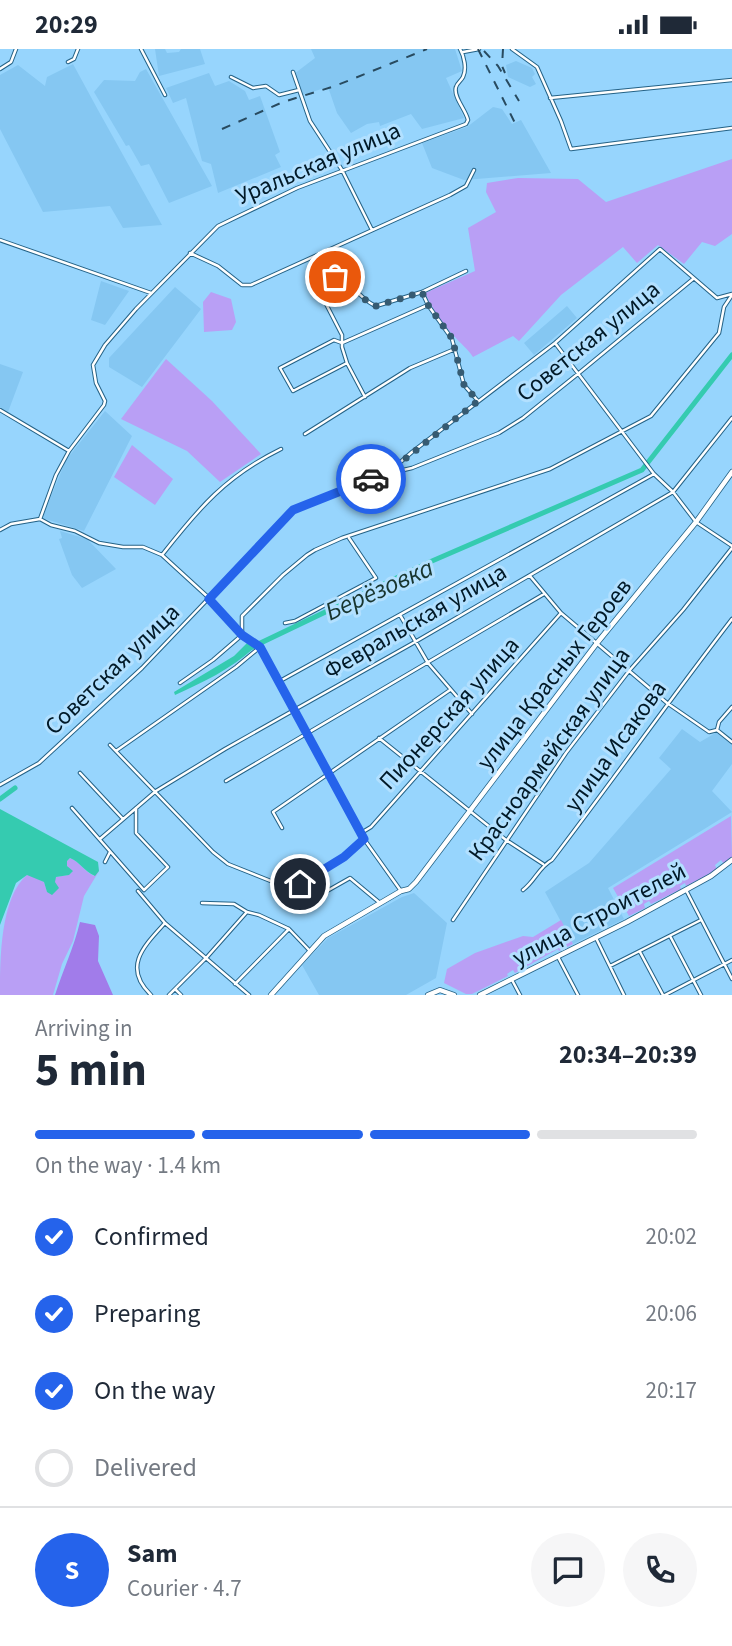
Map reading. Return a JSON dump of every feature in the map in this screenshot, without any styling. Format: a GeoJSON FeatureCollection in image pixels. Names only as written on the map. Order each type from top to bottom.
{"type":"FeatureCollection","features":[{"type":"Feature","properties":{"kind":"main road","name":"улица Красных Героев"},"geometry":{"type":"LineString","coordinates":[[271,995],[324,936],[401,891],[409,889],[416,882],[597,643],[696,522],[732,472]]}},
{"type":"Feature","properties":{"kind":"main road","name":"улица Строителей"},"geometry":{"type":"LineString","coordinates":[[480,995],[686,890],[732,860]]}},
{"type":"Feature","properties":{"kind":"main road"},"geometry":{"type":"LineString","coordinates":[[428,995],[440,991],[454,995]]}},
{"type":"Feature","properties":{"kind":"street"},"geometry":{"type":"LineString","coordinates":[[0,69],[11,62],[16,49]]}},
{"type":"Feature","properties":{"kind":"street"},"geometry":{"type":"LineString","coordinates":[[68,62],[74,59],[78,49]]}},
{"type":"Feature","properties":{"kind":"street"},"geometry":{"type":"LineString","coordinates":[[141,49],[165,96]]}},
{"type":"Feature","properties":{"kind":"street"},"geometry":{"type":"LineString","coordinates":[[461,50],[479,49]]}},
{"type":"Feature","properties":{"kind":"street"},"geometry":{"type":"LineString","coordinates":[[512,49],[537,67],[571,149],[732,128]]}},
{"type":"Feature","properties":{"kind":"street","name":"Уральская улица"},"geometry":{"type":"LineString","coordinates":[[69,451],[104,405],[93,365],[105,345],[151,293],[218,226],[297,188],[466,124],[468,120],[456,91],[465,69],[461,50]]}},
{"type":"Feature","properties":{"kind":"street"},"geometry":{"type":"LineString","coordinates":[[293,72],[310,121],[342,170],[372,230]]}},
{"type":"Feature","properties":{"kind":"street"},"geometry":{"type":"LineString","coordinates":[[231,77],[253,88],[266,86],[279,96],[299,90]]}},
{"type":"Feature","properties":{"kind":"street"},"geometry":{"type":"LineString","coordinates":[[550,98],[732,80]]}},
{"type":"Feature","properties":{"kind":"street"},"geometry":{"type":"LineString","coordinates":[[190,253],[218,266],[242,285],[267,279],[466,186],[474,170]]}},
{"type":"Feature","properties":{"kind":"street"},"geometry":{"type":"LineString","coordinates":[[0,240],[151,293]]}},
{"type":"Feature","properties":{"kind":"street"},"geometry":{"type":"LineString","coordinates":[[335,247],[329,260],[335,277],[376,306],[422,292],[466,271]]}},
{"type":"Feature","properties":{"kind":"street"},"geometry":{"type":"LineString","coordinates":[[386,474],[555,343],[660,249],[717,298],[732,294]]}},
{"type":"Feature","properties":{"kind":"street","name":"Советская улица"},"geometry":{"type":"LineString","coordinates":[[0,785],[39,763],[142,668],[293,510],[386,474],[412,468],[499,433],[523,418],[693,279]]}},
{"type":"Feature","properties":{"kind":"street"},"geometry":{"type":"LineString","coordinates":[[422,292],[452,338],[464,385],[478,401]]}},
{"type":"Feature","properties":{"kind":"street"},"geometry":{"type":"LineString","coordinates":[[242,635],[242,616],[307,555],[349,537],[550,469],[651,416],[719,333],[724,307],[732,294]]}},
{"type":"Feature","properties":{"kind":"street"},"geometry":{"type":"LineString","coordinates":[[324,300],[342,335],[347,363],[365,397]]}},
{"type":"Feature","properties":{"kind":"street"},"geometry":{"type":"LineString","coordinates":[[347,363],[293,391],[280,368],[334,340],[342,343],[428,305]]}},
{"type":"Feature","properties":{"kind":"street"},"geometry":{"type":"LineString","coordinates":[[555,343],[654,474],[673,492],[696,522],[732,547]]}},
{"type":"Feature","properties":{"kind":"street"},"geometry":{"type":"LineString","coordinates":[[305,434],[410,368],[455,349]]}},
{"type":"Feature","properties":{"kind":"street"},"geometry":{"type":"LineString","coordinates":[[0,410],[69,451],[56,475],[40,519]]}},
{"type":"Feature","properties":{"kind":"street","name":"Февральская улица"},"geometry":{"type":"LineString","coordinates":[[100,839],[156,791],[673,492],[732,418]]}},
{"type":"Feature","properties":{"kind":"street"},"geometry":{"type":"LineString","coordinates":[[162,555],[211,495],[265,457],[281,449]]}},
{"type":"Feature","properties":{"kind":"street"},"geometry":{"type":"LineString","coordinates":[[280,681],[654,474]]}},
{"type":"Feature","properties":{"kind":"street"},"geometry":{"type":"LineString","coordinates":[[0,530],[11,524],[40,519],[99,543],[143,547],[162,555],[209,599],[242,635],[260,647],[364,839],[401,891]]}},
{"type":"Feature","properties":{"kind":"street"},"geometry":{"type":"LineString","coordinates":[[285,623],[295,621],[376,578],[349,537]]}},
{"type":"Feature","properties":{"kind":"street","name":"Красноармейская улица"},"geometry":{"type":"LineString","coordinates":[[453,920],[566,753],[629,671],[683,610],[732,547]]}},
{"type":"Feature","properties":{"kind":"street"},"geometry":{"type":"LineString","coordinates":[[530,576],[561,613],[667,703],[709,732],[717,730]]}},
{"type":"Feature","properties":{"kind":"street"},"geometry":{"type":"LineString","coordinates":[[226,781],[544,594]]}},
{"type":"Feature","properties":{"kind":"street","name":"Пионерская улица"},"geometry":{"type":"LineString","coordinates":[[361,833],[370,827],[561,613]]}},
{"type":"Feature","properties":{"kind":"street"},"geometry":{"type":"LineString","coordinates":[[400,615],[428,663],[472,714]]}},
{"type":"Feature","properties":{"kind":"street","name":"улица Исакова"},"geometry":{"type":"LineString","coordinates":[[523,890],[532,883],[544,864],[552,860],[732,619]]}},
{"type":"Feature","properties":{"kind":"street"},"geometry":{"type":"LineString","coordinates":[[180,683],[199,671],[242,635]]}},
{"type":"Feature","properties":{"kind":"street"},"geometry":{"type":"LineString","coordinates":[[116,751],[236,667],[260,647]]}},
{"type":"Feature","properties":{"kind":"street"},"geometry":{"type":"LineString","coordinates":[[282,828],[273,812],[450,690]]}},
{"type":"Feature","properties":{"kind":"street"},"geometry":{"type":"LineString","coordinates":[[717,730],[719,722],[732,706]]}},
{"type":"Feature","properties":{"kind":"street"},"geometry":{"type":"LineString","coordinates":[[717,730],[732,742]]}},
{"type":"Feature","properties":{"kind":"street"},"geometry":{"type":"LineString","coordinates":[[379,738],[419,773],[506,840],[544,864]]}},
{"type":"Feature","properties":{"kind":"street"},"geometry":{"type":"LineString","coordinates":[[110,745],[213,852],[228,864],[311,897],[320,895],[350,877],[380,904]]}},
{"type":"Feature","properties":{"kind":"street"},"geometry":{"type":"LineString","coordinates":[[80,773],[123,819]]}},
{"type":"Feature","properties":{"kind":"street"},"geometry":{"type":"LineString","coordinates":[[72,808],[144,890],[168,867],[136,833],[136,809]]}},
{"type":"Feature","properties":{"kind":"street"},"geometry":{"type":"LineString","coordinates":[[294,889],[344,857],[364,839]]}},
{"type":"Feature","properties":{"kind":"street"},"geometry":{"type":"LineString","coordinates":[[106,862],[110,851]]}},
{"type":"Feature","properties":{"kind":"street"},"geometry":{"type":"LineString","coordinates":[[686,890],[732,979]]}},
{"type":"Feature","properties":{"kind":"street"},"geometry":{"type":"LineString","coordinates":[[138,891],[166,923],[248,995]]}},
{"type":"Feature","properties":{"kind":"street"},"geometry":{"type":"LineString","coordinates":[[202,903],[234,904],[259,915],[289,929],[310,951]]}},
{"type":"Feature","properties":{"kind":"street"},"geometry":{"type":"LineString","coordinates":[[169,995],[247,912]]}},
{"type":"Feature","properties":{"kind":"street"},"geometry":{"type":"LineString","coordinates":[[610,966],[701,920]]}},
{"type":"Feature","properties":{"kind":"street"},"geometry":{"type":"LineString","coordinates":[[151,995],[140,985],[138,959],[142,949],[166,923]]}},
{"type":"Feature","properties":{"kind":"street"},"geometry":{"type":"LineString","coordinates":[[234,985],[289,929]]}},
{"type":"Feature","properties":{"kind":"street"},"geometry":{"type":"LineString","coordinates":[[670,936],[701,995]]}},
{"type":"Feature","properties":{"kind":"street"},"geometry":{"type":"LineString","coordinates":[[596,938],[624,995]]}},
{"type":"Feature","properties":{"kind":"street"},"geometry":{"type":"LineString","coordinates":[[640,951],[664,995],[732,960]]}},
{"type":"Feature","properties":{"kind":"street"},"geometry":{"type":"LineString","coordinates":[[558,957],[578,995]]}},
{"type":"Feature","properties":{"kind":"street"},"geometry":{"type":"LineString","coordinates":[[512,980],[520,995]]}},
{"type":"Feature","properties":{"kind":"street"},"geometry":{"type":"LineString","coordinates":[[175,989],[181,995]]}},
{"type":"Feature","properties":{"kind":"shaded area"},"geometry":{"type":"Polygon","coordinates":[[[155,49],[165,49],[167,53],[179,52],[181,49],[200,49],[205,64],[159,76],[155,49]]]}},
{"type":"Feature","properties":{"kind":"shaded area"},"geometry":{"type":"Polygon","coordinates":[[[311,49],[455,49],[462,71],[446,78],[464,118],[422,129],[411,114],[380,126],[379,122],[367,124],[351,133],[337,113],[328,87],[302,95],[294,74],[315,58],[311,49]]]}},
{"type":"Feature","properties":{"kind":"shaded area"},"geometry":{"type":"Polygon","coordinates":[[[516,61],[532,68],[535,74],[532,77],[536,84],[530,87],[508,77],[506,65],[516,61]]]}},
{"type":"Feature","properties":{"kind":"shaded area"},"geometry":{"type":"Polygon","coordinates":[[[73,64],[162,225],[123,228],[110,206],[43,212],[0,129],[0,75],[18,65],[45,86],[47,77],[73,64]]]}},
{"type":"Feature","properties":{"kind":"shaded area"},"geometry":{"type":"Polygon","coordinates":[[[146,69],[212,186],[169,203],[149,164],[141,166],[94,92],[104,80],[135,81],[140,72],[146,69]]]}},
{"type":"Feature","properties":{"kind":"shaded area"},"geometry":{"type":"Polygon","coordinates":[[[209,73],[215,86],[229,81],[245,91],[249,100],[260,96],[280,152],[275,155],[281,167],[218,193],[211,164],[202,161],[186,98],[173,103],[166,88],[209,73]]]}},
{"type":"Feature","properties":{"kind":"shaded area"},"geometry":{"type":"Polygon","coordinates":[[[493,107],[502,109],[512,124],[521,120],[551,173],[464,180],[432,168],[422,143],[467,127],[493,107]]]}},
{"type":"Feature","properties":{"kind":"shaded area"},"geometry":{"type":"Polygon","coordinates":[[[732,159],[732,234],[715,246],[702,242],[684,264],[658,245],[637,263],[623,247],[561,295],[519,341],[513,336],[473,357],[441,321],[425,293],[475,271],[468,228],[496,212],[486,192],[487,183],[518,178],[578,179],[606,202],[732,159]]]}},
{"type":"Feature","properties":{"kind":"shaded area"},"geometry":{"type":"Polygon","coordinates":[[[101,281],[129,291],[105,325],[91,320],[101,281]]]}},
{"type":"Feature","properties":{"kind":"shaded area"},"geometry":{"type":"Polygon","coordinates":[[[175,287],[201,309],[142,387],[109,367],[109,358],[175,287]]]}},
{"type":"Feature","properties":{"kind":"shaded area"},"geometry":{"type":"Polygon","coordinates":[[[211,292],[231,299],[236,322],[232,330],[204,332],[203,302],[211,292]]]}},
{"type":"Feature","properties":{"kind":"shaded area"},"geometry":{"type":"Polygon","coordinates":[[[567,306],[577,318],[534,355],[524,343],[567,306]]]}},
{"type":"Feature","properties":{"kind":"shaded area"},"geometry":{"type":"Polygon","coordinates":[[[166,359],[212,401],[261,454],[220,482],[187,451],[121,419],[166,359]]]}},
{"type":"Feature","properties":{"kind":"shaded area"},"geometry":{"type":"Polygon","coordinates":[[[0,364],[23,372],[8,412],[0,407],[0,364]]]}},
{"type":"Feature","properties":{"kind":"shaded area"},"geometry":{"type":"Polygon","coordinates":[[[105,411],[132,436],[84,531],[42,518],[66,460],[105,411]]]}},
{"type":"Feature","properties":{"kind":"shaded area"},"geometry":{"type":"Polygon","coordinates":[[[132,445],[173,479],[155,505],[114,477],[132,445]]]}},
{"type":"Feature","properties":{"kind":"shaded area"},"geometry":{"type":"Polygon","coordinates":[[[60,531],[87,539],[116,569],[82,588],[72,575],[59,539],[62,538],[60,531]]]}},
{"type":"Feature","properties":{"kind":"shaded area"},"geometry":{"type":"Polygon","coordinates":[[[247,643],[254,648],[235,663],[175,695],[174,692],[234,656],[247,643]]]}},
{"type":"Feature","properties":{"kind":"shaded area"},"geometry":{"type":"Polygon","coordinates":[[[682,729],[700,742],[717,732],[732,744],[732,764],[712,791],[732,812],[608,888],[624,919],[573,944],[545,892],[589,863],[671,769],[659,758],[682,729]]]}},
{"type":"Feature","properties":{"kind":"shaded area"},"geometry":{"type":"Polygon","coordinates":[[[0,809],[98,862],[99,871],[95,876],[70,858],[67,866],[73,871],[69,875],[56,877],[55,882],[59,888],[52,895],[47,892],[44,882],[27,875],[16,883],[0,925],[0,809]]]}},
{"type":"Feature","properties":{"kind":"shaded area"},"geometry":{"type":"Polygon","coordinates":[[[731,816],[732,857],[724,864],[721,860],[715,865],[717,870],[686,886],[685,883],[680,886],[681,889],[651,904],[649,901],[644,904],[645,908],[629,916],[613,888],[731,816]]]}},
{"type":"Feature","properties":{"kind":"shaded area"},"geometry":{"type":"Polygon","coordinates":[[[70,858],[94,876],[99,871],[84,896],[73,941],[62,964],[53,995],[0,995],[4,930],[7,913],[19,884],[28,874],[44,882],[47,892],[56,877],[72,872],[67,866],[70,858]]]}},
{"type":"Feature","properties":{"kind":"shaded area"},"geometry":{"type":"Polygon","coordinates":[[[414,893],[447,923],[436,978],[406,995],[319,995],[302,965],[328,938],[414,893]]]}},
{"type":"Feature","properties":{"kind":"shaded area"},"geometry":{"type":"Polygon","coordinates":[[[561,920],[573,944],[559,951],[558,949],[515,973],[513,970],[508,976],[472,994],[466,994],[444,983],[447,969],[475,953],[523,936],[533,937],[561,920]]]}},
{"type":"Feature","properties":{"kind":"shaded area"},"geometry":{"type":"Polygon","coordinates":[[[80,922],[95,925],[99,936],[98,961],[113,995],[55,995],[80,922]]]}},
{"type":"Feature","properties":{"kind":"waterway","name":"Берёзовка"},"geometry":{"type":"LineString","coordinates":[[248,649],[432,561],[642,470],[732,355]]}},
{"type":"Feature","properties":{"kind":"waterway","name":"Берёзовка"},"geometry":{"type":"LineString","coordinates":[[0,799],[15,788]]}},
{"type":"Feature","properties":{"kind":"railway"},"geometry":{"type":"LineString","coordinates":[[222,129],[283,102],[335,86],[427,49]]}},
{"type":"Feature","properties":{"kind":"railway"},"geometry":{"type":"LineString","coordinates":[[478,49],[518,129]]}},
{"type":"Feature","properties":{"kind":"railway"},"geometry":{"type":"LineString","coordinates":[[503,49],[502,66],[505,73]]}},
{"type":"Feature","properties":{"kind":"railway"},"geometry":{"type":"LineString","coordinates":[[484,51],[498,66],[519,101]]}},
{"type":"Feature","properties":{"kind":"way so far"},"geometry":{"type":"LineString","coordinates":[[335,277],[345,287],[354,290],[376,306],[422,292],[452,338],[464,385],[478,401],[386,474],[371,479]]}},
{"type":"Feature","properties":{"kind":"route"},"geometry":{"type":"LineString","coordinates":[[300,884],[344,857],[364,839],[260,647],[242,635],[209,599],[293,510],[371,479]]}}]}
